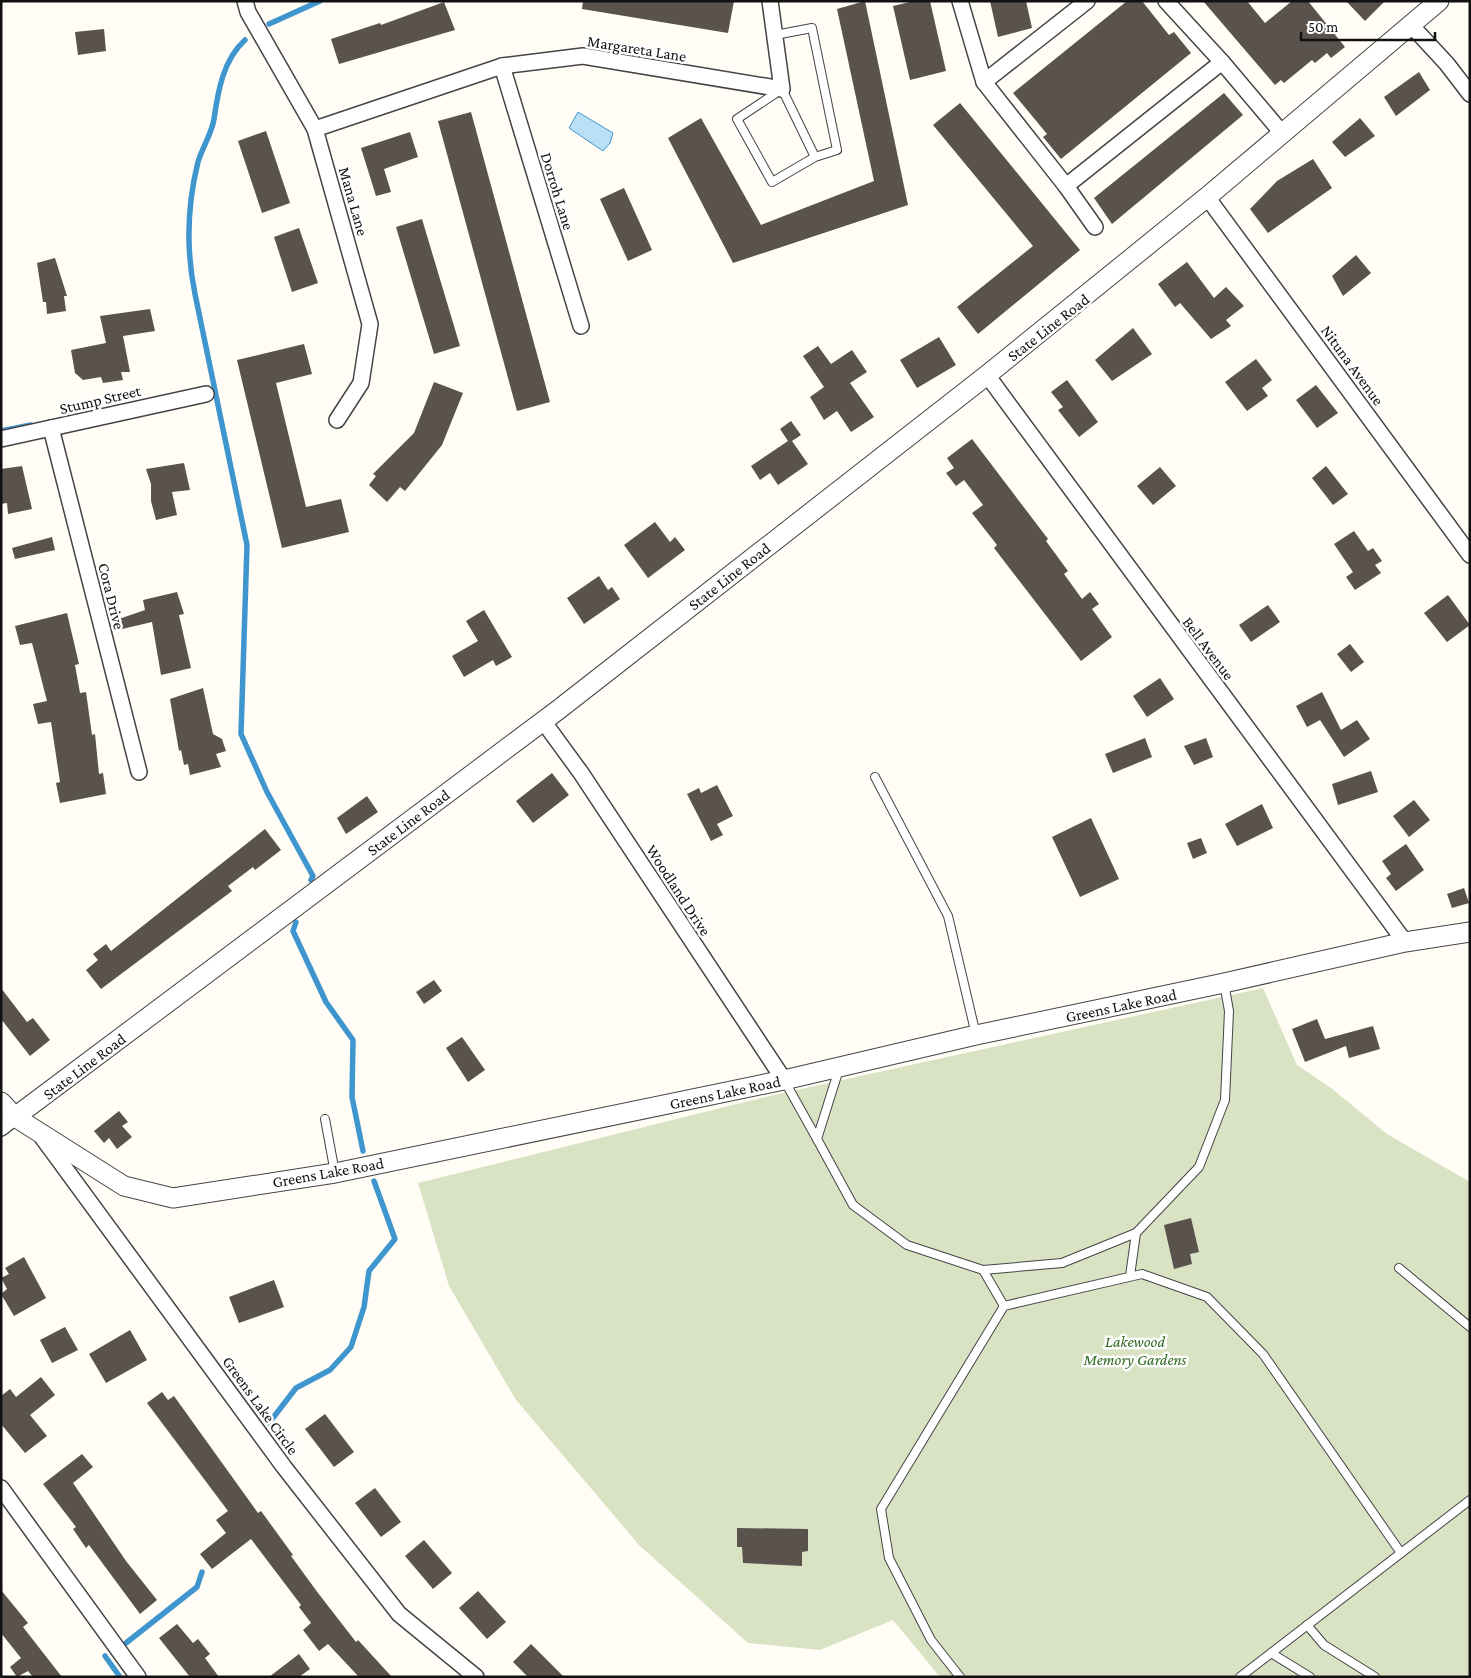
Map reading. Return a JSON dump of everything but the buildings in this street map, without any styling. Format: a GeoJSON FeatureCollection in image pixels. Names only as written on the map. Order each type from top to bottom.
{"type":"FeatureCollection","features":[{"type":"Feature","properties":{"kind":"street","name":"Mana Lane"},"geometry":{"type":"LineString","coordinates":[[245,1],[248,12],[315,129],[370,324],[362,383],[337,420]]}},
{"type":"Feature","properties":{"kind":"street"},"geometry":{"type":"LineString","coordinates":[[770,1],[782,89]]}},
{"type":"Feature","properties":{"kind":"street"},"geometry":{"type":"LineString","coordinates":[[960,1],[984,82],[1066,186],[1095,227]]}},
{"type":"Feature","properties":{"kind":"street"},"geometry":{"type":"LineString","coordinates":[[984,82],[1087,1]]}},
{"type":"Feature","properties":{"kind":"street"},"geometry":{"type":"LineString","coordinates":[[1166,1],[1222,62],[1282,133]]}},
{"type":"Feature","properties":{"kind":"street","name":"State Line Road"},"geometry":{"type":"LineString","coordinates":[[8,1123],[543,721],[987,375],[1208,197],[1439,1]]}},
{"type":"Feature","properties":{"kind":"street"},"geometry":{"type":"LineString","coordinates":[[1410,24],[1447,64],[1470,94]]}},
{"type":"Feature","properties":{"kind":"street","name":"Margareta Lane"},"geometry":{"type":"LineString","coordinates":[[315,129],[502,66],[583,56],[782,89]]}},
{"type":"Feature","properties":{"kind":"street"},"geometry":{"type":"LineString","coordinates":[[1066,186],[1222,62]]}},
{"type":"Feature","properties":{"kind":"street","name":"Dorroh Lane"},"geometry":{"type":"LineString","coordinates":[[502,66],[581,326]]}},
{"type":"Feature","properties":{"kind":"street","name":"Nituna Avenue"},"geometry":{"type":"LineString","coordinates":[[1208,197],[1470,555]]}},
{"type":"Feature","properties":{"kind":"street","name":"Bell Avenue"},"geometry":{"type":"LineString","coordinates":[[987,375],[1405,942]]}},
{"type":"Feature","properties":{"kind":"street","name":"Stump Street"},"geometry":{"type":"LineString","coordinates":[[1,440],[206,394]]}},
{"type":"Feature","properties":{"kind":"street","name":"Cora Drive"},"geometry":{"type":"LineString","coordinates":[[51,428],[139,772]]}},
{"type":"Feature","properties":{"kind":"street","name":"Woodland Drive"},"geometry":{"type":"LineString","coordinates":[[543,721],[581,773],[784,1080]]}},
{"type":"Feature","properties":{"kind":"street","name":"Greens Lake Road"},"geometry":{"type":"LineString","coordinates":[[1,1102],[8,1123],[40,1134],[124,1186],[173,1198],[335,1173],[784,1080],[840,1065],[1224,983],[1405,942],[1470,932]]}},
{"type":"Feature","properties":{"kind":"street","name":"Greens Lake Circle"},"geometry":{"type":"LineString","coordinates":[[40,1134],[284,1467],[399,1614],[476,1677]]}},
{"type":"Feature","properties":{"kind":"street"},"geometry":{"type":"LineString","coordinates":[[1,1488],[138,1677]]}},
{"type":"Feature","properties":{"kind":"lane"},"geometry":{"type":"LineString","coordinates":[[774,36],[812,28],[837,150],[815,157],[772,182],[737,119],[782,89],[815,157]]}},
{"type":"Feature","properties":{"kind":"lane"},"geometry":{"type":"LineString","coordinates":[[875,777],[948,916],[976,1035]]}},
{"type":"Feature","properties":{"kind":"lane"},"geometry":{"type":"LineString","coordinates":[[784,1080],[853,1205],[907,1245],[983,1270],[1062,1263],[1136,1233],[1199,1167],[1225,1100],[1229,1012],[1224,983]]}},
{"type":"Feature","properties":{"kind":"lane"},"geometry":{"type":"LineString","coordinates":[[817,1139],[840,1065]]}},
{"type":"Feature","properties":{"kind":"lane"},"geometry":{"type":"LineString","coordinates":[[325,1119],[335,1173]]}},
{"type":"Feature","properties":{"kind":"lane"},"geometry":{"type":"LineString","coordinates":[[1130,1276],[1136,1233]]}},
{"type":"Feature","properties":{"kind":"lane"},"geometry":{"type":"LineString","coordinates":[[1399,1268],[1470,1327]]}},
{"type":"Feature","properties":{"kind":"lane"},"geometry":{"type":"LineString","coordinates":[[983,1270],[1004,1306]]}},
{"type":"Feature","properties":{"kind":"lane"},"geometry":{"type":"LineString","coordinates":[[960,1677],[931,1640],[888,1558],[880,1509],[1004,1306],[1142,1274],[1207,1297],[1256,1346],[1401,1553]]}},
{"type":"Feature","properties":{"kind":"lane"},"geometry":{"type":"LineString","coordinates":[[1240,1677],[1470,1500]]}},
{"type":"Feature","properties":{"kind":"lane"},"geometry":{"type":"LineString","coordinates":[[1307,1625],[1324,1645],[1375,1677]]}},
{"type":"Feature","properties":{"kind":"lane"},"geometry":{"type":"LineString","coordinates":[[1271,1653],[1310,1677]]}},
{"type":"Feature","properties":{"kind":"green space","name":"Lakewood Memory Gardens"},"geometry":{"type":"Polygon","coordinates":[[[1263,988],[1297,1065],[1331,1088],[1387,1134],[1470,1182],[1470,1677],[940,1677],[893,1620],[820,1650],[748,1643],[639,1545],[516,1400],[449,1286],[418,1183],[769,1096],[1263,988]]]}},
{"type":"Feature","properties":{"kind":"water"},"geometry":{"type":"Polygon","coordinates":[[[578,112],[613,133],[610,143],[603,151],[569,128],[578,112]]]}},
{"type":"Feature","properties":{"kind":"waterway"},"geometry":{"type":"LineString","coordinates":[[269,24],[320,1]]}},
{"type":"Feature","properties":{"kind":"waterway"},"geometry":{"type":"LineString","coordinates":[[245,40],[231,57],[223,76],[213,124],[198,162],[194,178],[189,228],[190,261],[195,294],[247,545],[241,734],[267,792],[313,876],[311,880]]}},
{"type":"Feature","properties":{"kind":"waterway"},"geometry":{"type":"LineString","coordinates":[[1,431],[31,425]]}},
{"type":"Feature","properties":{"kind":"waterway"},"geometry":{"type":"LineString","coordinates":[[296,922],[293,931],[326,1002],[353,1040],[352,1097],[363,1151]]}},
{"type":"Feature","properties":{"kind":"waterway"},"geometry":{"type":"LineString","coordinates":[[269,1423],[296,1388],[330,1370],[351,1347],[364,1307],[369,1271],[395,1239],[374,1181]]}},
{"type":"Feature","properties":{"kind":"waterway"},"geometry":{"type":"LineString","coordinates":[[126,1643],[197,1587],[202,1572]]}},
{"type":"Feature","properties":{"kind":"waterway"},"geometry":{"type":"LineString","coordinates":[[105,1656],[120,1677]]}}]}
